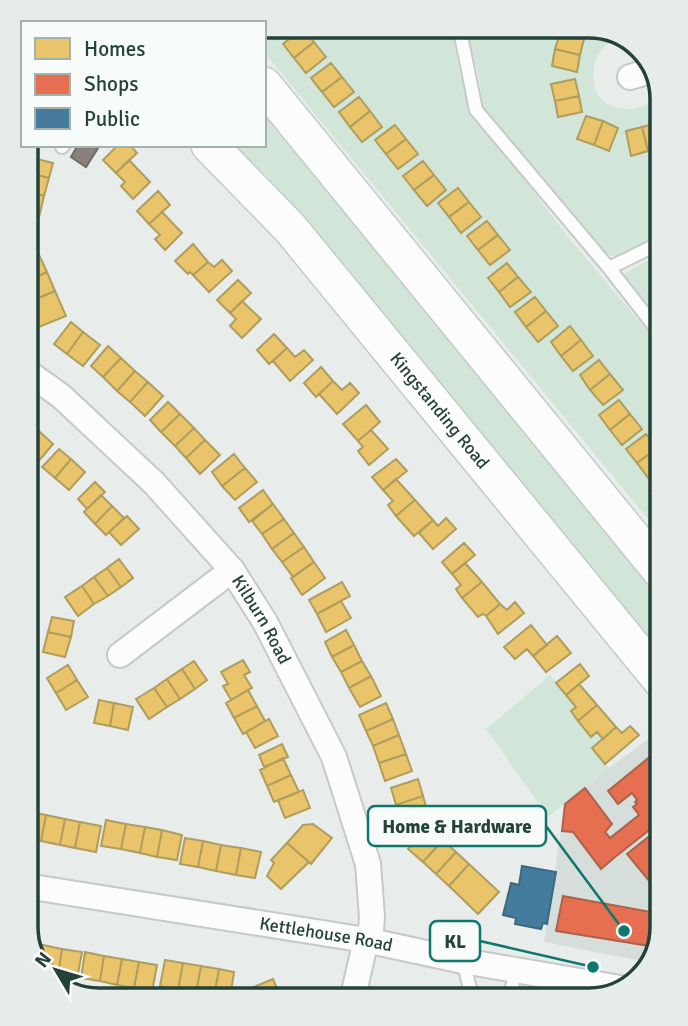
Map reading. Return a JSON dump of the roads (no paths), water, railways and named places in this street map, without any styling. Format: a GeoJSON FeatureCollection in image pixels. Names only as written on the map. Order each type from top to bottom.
{"type":"FeatureCollection","features":[{"type":"Feature","properties":{"kind":"main road"},"geometry":{"type":"LineString","coordinates":[[266,87],[650,558]]}},
{"type":"Feature","properties":{"kind":"main road","name":"Kingstanding Road"},"geometry":{"type":"LineString","coordinates":[[211,147],[289,228],[650,667]]}},
{"type":"Feature","properties":{"kind":"street"},"geometry":{"type":"LineString","coordinates":[[630,77],[643,73]]}},
{"type":"Feature","properties":{"kind":"street","name":"Kilburn Road"},"geometry":{"type":"LineString","coordinates":[[39,380],[61,396],[154,483],[232,570],[265,622],[334,757],[368,864],[371,929],[355,988]]}},
{"type":"Feature","properties":{"kind":"street"},"geometry":{"type":"LineString","coordinates":[[120,655],[232,570]]}},
{"type":"Feature","properties":{"kind":"street","name":"Kettlehouse Road"},"geometry":{"type":"LineString","coordinates":[[38,888],[366,940],[590,988]]}},
{"type":"Feature","properties":{"kind":"lane"},"geometry":{"type":"LineString","coordinates":[[462,39],[476,110],[650,321]]}},
{"type":"Feature","properties":{"kind":"lane"},"geometry":{"type":"LineString","coordinates":[[609,268],[650,248]]}},
{"type":"Feature","properties":{"kind":"lane"},"geometry":{"type":"LineString","coordinates":[[463,961],[470,988]]}},
{"type":"Feature","properties":{"kind":"lane"},"geometry":{"type":"LineString","coordinates":[[512,988],[515,970]]}},
{"type":"Feature","properties":{"kind":"place","name":"Home & Hardware"},"geometry":{"type":"Point","coordinates":[624,931]}},
{"type":"Feature","properties":{"kind":"place","name":"KL"},"geometry":{"type":"Point","coordinates":[593,967]}}]}
